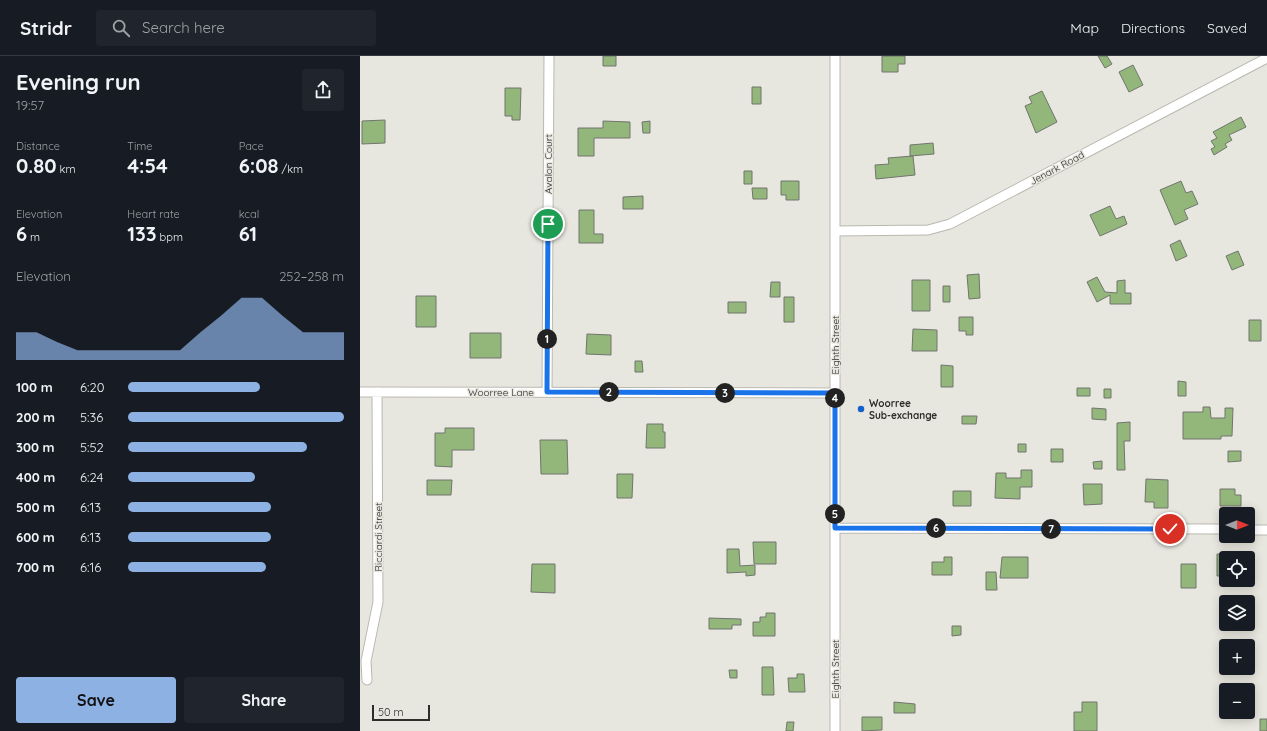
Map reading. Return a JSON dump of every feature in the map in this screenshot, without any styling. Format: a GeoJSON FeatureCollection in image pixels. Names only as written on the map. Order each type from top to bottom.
{"type":"FeatureCollection","features":[{"type":"Feature","properties":{"kind":"street","name":"Avalon Court"},"geometry":{"type":"LineString","coordinates":[[547,392],[549,56]]}},
{"type":"Feature","properties":{"kind":"street","name":"Eighth Street"},"geometry":{"type":"LineString","coordinates":[[835,56],[835,731]]}},
{"type":"Feature","properties":{"kind":"street","name":"Jenark Road"},"geometry":{"type":"LineString","coordinates":[[835,231],[928,230],[950,224],[1267,58]]}},
{"type":"Feature","properties":{"kind":"street","name":"Woorree Lane"},"geometry":{"type":"LineString","coordinates":[[360,392],[835,393]]}},
{"type":"Feature","properties":{"kind":"street","name":"Ricciardi Street"},"geometry":{"type":"LineString","coordinates":[[367,680],[366,661],[378,602],[377,392]]}},
{"type":"Feature","properties":{"kind":"street"},"geometry":{"type":"LineString","coordinates":[[835,528],[1219,530]]}},
{"type":"Feature","properties":{"kind":"street"},"geometry":{"type":"LineString","coordinates":[[1255,530],[1267,530]]}},
{"type":"Feature","properties":{"kind":"building"},"geometry":{"type":"Polygon","coordinates":[[[603,56],[616,56],[616,66],[603,66],[603,56]]]}},
{"type":"Feature","properties":{"kind":"building"},"geometry":{"type":"Polygon","coordinates":[[[882,56],[905,56],[905,64],[898,64],[898,72],[882,72],[882,56]]]}},
{"type":"Feature","properties":{"kind":"building"},"geometry":{"type":"Polygon","coordinates":[[[1098,56],[1107,56],[1112,64],[1105,68],[1098,56]]]}},
{"type":"Feature","properties":{"kind":"building"},"geometry":{"type":"Polygon","coordinates":[[[1133,65],[1143,85],[1129,92],[1119,72],[1133,65]]]}},
{"type":"Feature","properties":{"kind":"building"},"geometry":{"type":"Polygon","coordinates":[[[752,87],[761,87],[761,104],[752,104],[752,87]]]}},
{"type":"Feature","properties":{"kind":"building"},"geometry":{"type":"Polygon","coordinates":[[[505,88],[521,88],[520,120],[512,120],[512,116],[505,116],[505,88]]]}},
{"type":"Feature","properties":{"kind":"building"},"geometry":{"type":"Polygon","coordinates":[[[1042,91],[1057,122],[1036,133],[1025,106],[1032,103],[1029,97],[1042,91]]]}},
{"type":"Feature","properties":{"kind":"building"},"geometry":{"type":"Polygon","coordinates":[[[1241,117],[1246,127],[1229,135],[1232,140],[1225,144],[1227,147],[1214,155],[1211,149],[1215,147],[1211,141],[1217,138],[1213,132],[1241,117]]]}},
{"type":"Feature","properties":{"kind":"building"},"geometry":{"type":"Polygon","coordinates":[[[385,120],[385,143],[362,144],[362,121],[385,120]]]}},
{"type":"Feature","properties":{"kind":"building"},"geometry":{"type":"Polygon","coordinates":[[[603,121],[630,122],[630,138],[594,138],[594,156],[578,156],[578,128],[603,128],[603,121]]]}},
{"type":"Feature","properties":{"kind":"building"},"geometry":{"type":"Polygon","coordinates":[[[650,121],[650,133],[643,133],[642,122],[650,121]]]}},
{"type":"Feature","properties":{"kind":"building"},"geometry":{"type":"Polygon","coordinates":[[[933,143],[934,154],[910,156],[910,145],[933,143]]]}},
{"type":"Feature","properties":{"kind":"building"},"geometry":{"type":"Polygon","coordinates":[[[913,156],[915,175],[876,179],[875,165],[889,164],[888,158],[913,156]]]}},
{"type":"Feature","properties":{"kind":"building"},"geometry":{"type":"Polygon","coordinates":[[[744,171],[752,171],[752,184],[744,184],[744,171]]]}},
{"type":"Feature","properties":{"kind":"building"},"geometry":{"type":"Polygon","coordinates":[[[781,181],[799,181],[799,200],[786,200],[786,195],[781,195],[781,181]]]}},
{"type":"Feature","properties":{"kind":"building"},"geometry":{"type":"Polygon","coordinates":[[[1181,181],[1186,193],[1192,191],[1198,204],[1184,210],[1188,219],[1175,225],[1160,190],[1181,181]]]}},
{"type":"Feature","properties":{"kind":"building"},"geometry":{"type":"Polygon","coordinates":[[[752,188],[767,188],[767,199],[753,199],[752,188]]]}},
{"type":"Feature","properties":{"kind":"building"},"geometry":{"type":"Polygon","coordinates":[[[643,196],[643,209],[623,209],[623,197],[643,196]]]}},
{"type":"Feature","properties":{"kind":"building"},"geometry":{"type":"Polygon","coordinates":[[[1110,206],[1116,219],[1124,216],[1127,224],[1100,236],[1090,215],[1110,206]]]}},
{"type":"Feature","properties":{"kind":"building"},"geometry":{"type":"Polygon","coordinates":[[[579,210],[594,210],[594,234],[603,234],[603,243],[579,243],[579,210]]]}},
{"type":"Feature","properties":{"kind":"building"},"geometry":{"type":"Polygon","coordinates":[[[1180,240],[1187,256],[1176,261],[1170,245],[1180,240]]]}},
{"type":"Feature","properties":{"kind":"building"},"geometry":{"type":"Polygon","coordinates":[[[1238,251],[1244,265],[1232,270],[1226,256],[1238,251]]]}},
{"type":"Feature","properties":{"kind":"building"},"geometry":{"type":"Polygon","coordinates":[[[979,274],[980,298],[969,299],[967,275],[979,274]]]}},
{"type":"Feature","properties":{"kind":"building"},"geometry":{"type":"Polygon","coordinates":[[[1097,277],[1105,292],[1117,293],[1117,281],[1125,280],[1125,293],[1131,293],[1131,304],[1110,304],[1110,295],[1097,302],[1087,282],[1097,277]]]}},
{"type":"Feature","properties":{"kind":"building"},"geometry":{"type":"Polygon","coordinates":[[[912,280],[930,280],[930,311],[912,311],[912,280]]]}},
{"type":"Feature","properties":{"kind":"building"},"geometry":{"type":"Polygon","coordinates":[[[771,282],[780,282],[780,297],[770,297],[771,282]]]}},
{"type":"Feature","properties":{"kind":"building"},"geometry":{"type":"Polygon","coordinates":[[[943,286],[950,286],[950,302],[943,302],[943,286]]]}},
{"type":"Feature","properties":{"kind":"building"},"geometry":{"type":"Polygon","coordinates":[[[416,296],[436,296],[436,327],[416,327],[416,296]]]}},
{"type":"Feature","properties":{"kind":"building"},"geometry":{"type":"Polygon","coordinates":[[[784,297],[794,297],[794,322],[784,322],[784,297]]]}},
{"type":"Feature","properties":{"kind":"building"},"geometry":{"type":"Polygon","coordinates":[[[728,302],[746,302],[746,313],[728,313],[728,302]]]}},
{"type":"Feature","properties":{"kind":"building"},"geometry":{"type":"Polygon","coordinates":[[[959,317],[973,317],[973,335],[966,335],[966,331],[959,331],[959,317]]]}},
{"type":"Feature","properties":{"kind":"building"},"geometry":{"type":"Polygon","coordinates":[[[1249,320],[1261,320],[1261,341],[1249,341],[1249,320]]]}},
{"type":"Feature","properties":{"kind":"building"},"geometry":{"type":"Polygon","coordinates":[[[913,329],[937,330],[937,351],[912,351],[913,329]]]}},
{"type":"Feature","properties":{"kind":"building"},"geometry":{"type":"Polygon","coordinates":[[[470,333],[501,333],[501,358],[470,358],[470,333]]]}},
{"type":"Feature","properties":{"kind":"building"},"geometry":{"type":"Polygon","coordinates":[[[587,334],[611,335],[611,355],[586,354],[587,334]]]}},
{"type":"Feature","properties":{"kind":"building"},"geometry":{"type":"Polygon","coordinates":[[[635,361],[642,361],[643,372],[635,372],[635,361]]]}},
{"type":"Feature","properties":{"kind":"building"},"geometry":{"type":"Polygon","coordinates":[[[941,365],[953,366],[953,387],[941,387],[941,365]]]}},
{"type":"Feature","properties":{"kind":"building"},"geometry":{"type":"Polygon","coordinates":[[[1178,381],[1186,382],[1186,396],[1178,396],[1178,381]]]}},
{"type":"Feature","properties":{"kind":"building"},"geometry":{"type":"Polygon","coordinates":[[[1077,388],[1090,388],[1090,396],[1077,396],[1077,388]]]}},
{"type":"Feature","properties":{"kind":"building"},"geometry":{"type":"Polygon","coordinates":[[[1104,389],[1111,389],[1111,398],[1104,398],[1104,389]]]}},
{"type":"Feature","properties":{"kind":"building"},"geometry":{"type":"Polygon","coordinates":[[[1203,407],[1210,407],[1211,418],[1225,418],[1225,408],[1233,408],[1232,436],[1221,436],[1221,439],[1183,439],[1183,412],[1203,412],[1203,407]]]}},
{"type":"Feature","properties":{"kind":"building"},"geometry":{"type":"Polygon","coordinates":[[[1092,408],[1106,409],[1106,420],[1092,419],[1092,408]]]}},
{"type":"Feature","properties":{"kind":"building"},"geometry":{"type":"Polygon","coordinates":[[[962,416],[977,416],[976,424],[962,424],[962,416]]]}},
{"type":"Feature","properties":{"kind":"building"},"geometry":{"type":"Polygon","coordinates":[[[1130,422],[1130,441],[1124,441],[1125,470],[1117,470],[1117,423],[1130,422]]]}},
{"type":"Feature","properties":{"kind":"building"},"geometry":{"type":"Polygon","coordinates":[[[647,424],[663,424],[663,432],[665,432],[665,448],[646,448],[647,424]]]}},
{"type":"Feature","properties":{"kind":"building"},"geometry":{"type":"Polygon","coordinates":[[[445,428],[474,428],[474,450],[452,450],[452,467],[435,466],[435,433],[445,433],[445,428]]]}},
{"type":"Feature","properties":{"kind":"building"},"geometry":{"type":"Polygon","coordinates":[[[540,440],[567,440],[568,474],[541,474],[540,440]]]}},
{"type":"Feature","properties":{"kind":"building"},"geometry":{"type":"Polygon","coordinates":[[[1018,444],[1026,444],[1026,452],[1018,452],[1018,444]]]}},
{"type":"Feature","properties":{"kind":"building"},"geometry":{"type":"Polygon","coordinates":[[[1051,449],[1063,449],[1063,462],[1051,462],[1051,449]]]}},
{"type":"Feature","properties":{"kind":"building"},"geometry":{"type":"Polygon","coordinates":[[[1228,451],[1241,451],[1241,461],[1228,462],[1228,451]]]}},
{"type":"Feature","properties":{"kind":"building"},"geometry":{"type":"Polygon","coordinates":[[[1102,461],[1102,469],[1094,469],[1093,462],[1102,461]]]}},
{"type":"Feature","properties":{"kind":"building"},"geometry":{"type":"Polygon","coordinates":[[[1021,470],[1032,470],[1032,487],[1020,487],[1020,499],[995,498],[996,473],[1006,473],[1006,478],[1021,478],[1021,470]]]}},
{"type":"Feature","properties":{"kind":"building"},"geometry":{"type":"Polygon","coordinates":[[[617,474],[633,474],[632,498],[617,498],[617,474]]]}},
{"type":"Feature","properties":{"kind":"building"},"geometry":{"type":"Polygon","coordinates":[[[1146,479],[1168,480],[1168,508],[1154,508],[1154,502],[1145,502],[1146,479]]]}},
{"type":"Feature","properties":{"kind":"building"},"geometry":{"type":"Polygon","coordinates":[[[427,480],[452,480],[451,495],[427,495],[427,480]]]}},
{"type":"Feature","properties":{"kind":"building"},"geometry":{"type":"Polygon","coordinates":[[[1083,484],[1102,484],[1102,504],[1084,505],[1083,484]]]}},
{"type":"Feature","properties":{"kind":"building"},"geometry":{"type":"Polygon","coordinates":[[[1220,489],[1235,489],[1235,495],[1241,495],[1241,506],[1220,506],[1220,489]]]}},
{"type":"Feature","properties":{"kind":"building"},"geometry":{"type":"Polygon","coordinates":[[[953,491],[971,491],[971,506],[953,506],[953,491]]]}},
{"type":"Feature","properties":{"kind":"building"},"geometry":{"type":"Polygon","coordinates":[[[753,542],[776,542],[776,564],[754,564],[753,542]]]}},
{"type":"Feature","properties":{"kind":"building"},"geometry":{"type":"Polygon","coordinates":[[[727,549],[739,549],[740,566],[755,565],[755,575],[746,576],[746,572],[727,573],[727,549]]]}},
{"type":"Feature","properties":{"kind":"building"},"geometry":{"type":"Polygon","coordinates":[[[1217,554],[1219,554],[1219,576],[1217,576],[1217,554]]]}},
{"type":"Feature","properties":{"kind":"building"},"geometry":{"type":"Polygon","coordinates":[[[944,557],[952,557],[952,575],[932,575],[932,562],[944,562],[944,557]]]}},
{"type":"Feature","properties":{"kind":"building"},"geometry":{"type":"Polygon","coordinates":[[[1002,557],[1028,557],[1028,578],[1000,578],[1002,557]]]}},
{"type":"Feature","properties":{"kind":"building"},"geometry":{"type":"Polygon","coordinates":[[[532,564],[555,564],[555,593],[531,592],[532,564]]]}},
{"type":"Feature","properties":{"kind":"building"},"geometry":{"type":"Polygon","coordinates":[[[1181,564],[1196,564],[1196,588],[1181,588],[1181,564]]]}},
{"type":"Feature","properties":{"kind":"building"},"geometry":{"type":"Polygon","coordinates":[[[986,572],[996,572],[997,590],[986,590],[986,572]]]}},
{"type":"Feature","properties":{"kind":"building"},"geometry":{"type":"Polygon","coordinates":[[[766,613],[775,613],[775,636],[753,636],[753,622],[760,622],[760,617],[766,617],[766,613]]]}},
{"type":"Feature","properties":{"kind":"building"},"geometry":{"type":"Polygon","coordinates":[[[709,618],[741,619],[741,625],[732,625],[732,629],[709,629],[709,618]]]}},
{"type":"Feature","properties":{"kind":"building"},"geometry":{"type":"Polygon","coordinates":[[[952,626],[961,626],[961,635],[952,636],[952,626]]]}},
{"type":"Feature","properties":{"kind":"building"},"geometry":{"type":"Polygon","coordinates":[[[762,667],[773,667],[774,695],[762,695],[762,667]]]}},
{"type":"Feature","properties":{"kind":"building"},"geometry":{"type":"Polygon","coordinates":[[[729,670],[737,670],[737,678],[730,678],[729,670]]]}},
{"type":"Feature","properties":{"kind":"building"},"geometry":{"type":"Polygon","coordinates":[[[797,674],[804,674],[805,692],[789,692],[788,678],[797,678],[797,674]]]}},
{"type":"Feature","properties":{"kind":"building"},"geometry":{"type":"Polygon","coordinates":[[[894,702],[915,704],[915,713],[894,713],[894,702]]]}},
{"type":"Feature","properties":{"kind":"building"},"geometry":{"type":"Polygon","coordinates":[[[1082,702],[1097,702],[1097,731],[1074,731],[1074,712],[1082,712],[1082,702]]]}},
{"type":"Feature","properties":{"kind":"building"},"geometry":{"type":"Polygon","coordinates":[[[862,717],[882,717],[882,730],[862,731],[862,717]]]}},
{"type":"Feature","properties":{"kind":"building"},"geometry":{"type":"Polygon","coordinates":[[[1260,719],[1267,719],[1267,731],[1260,731],[1260,719]]]}},
{"type":"Feature","properties":{"kind":"building"},"geometry":{"type":"Polygon","coordinates":[[[787,722],[794,722],[793,731],[786,731],[787,722]]]}},
{"type":"Feature","properties":{"kind":"place","name":"Woorree Sub-exchange"},"geometry":{"type":"Point","coordinates":[861,409]}},
{"type":"Feature","properties":{"kind":"route"},"geometry":{"type":"LineString","coordinates":[[548,224],[547,392],[835,393],[835,528],[1170,529]]}}]}
